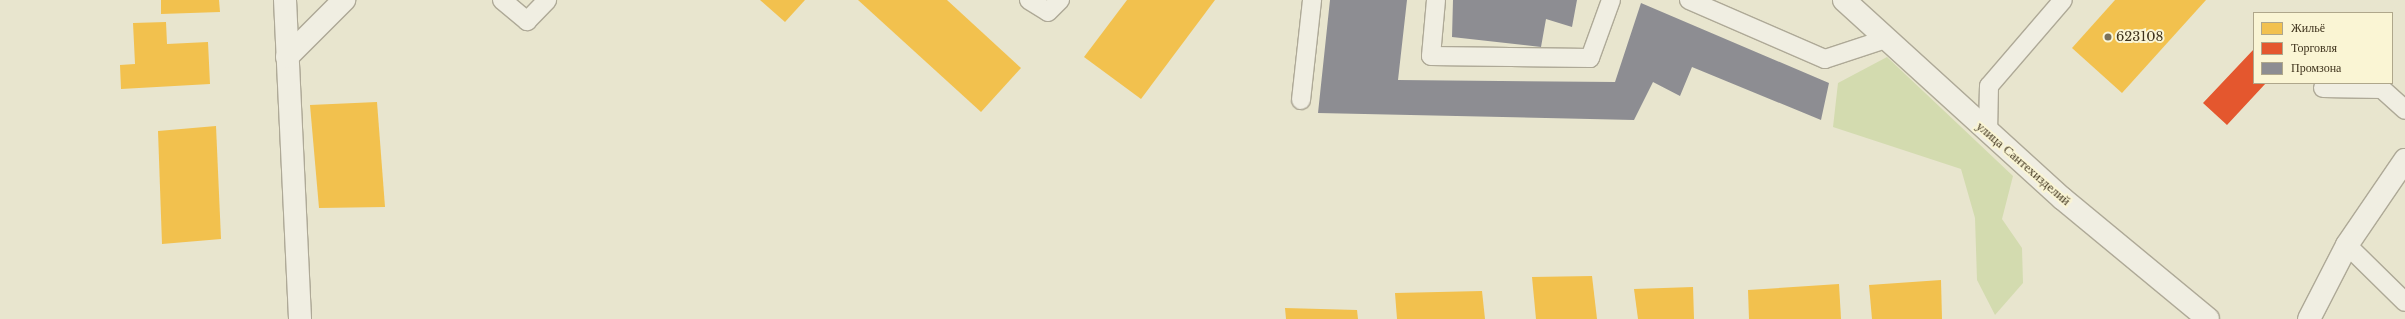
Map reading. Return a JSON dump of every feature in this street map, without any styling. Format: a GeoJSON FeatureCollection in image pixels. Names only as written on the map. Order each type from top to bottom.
{"type":"FeatureCollection","features":[{"type":"Feature","properties":{"kind":"street"},"geometry":{"type":"LineString","coordinates":[[285,0],[286,57],[300,319]]}},
{"type":"Feature","properties":{"kind":"street"},"geometry":{"type":"LineString","coordinates":[[286,57],[344,0]]}},
{"type":"Feature","properties":{"kind":"street","name":"улица Сантехизделий"},"geometry":{"type":"LineString","coordinates":[[1844,0],[1988,133],[2063,199],[2208,319]]}},
{"type":"Feature","properties":{"kind":"street"},"geometry":{"type":"LineString","coordinates":[[2309,319],[2347,245],[2405,160]]}},
{"type":"Feature","properties":{"kind":"lane"},"geometry":{"type":"LineString","coordinates":[[502,0],[527,21],[547,0]]}},
{"type":"Feature","properties":{"kind":"lane"},"geometry":{"type":"LineString","coordinates":[[1029,0],[1048,12],[1060,0]]}},
{"type":"Feature","properties":{"kind":"lane"},"geometry":{"type":"LineString","coordinates":[[1301,100],[1312,0]]}},
{"type":"Feature","properties":{"kind":"lane"},"geometry":{"type":"LineString","coordinates":[[1436,0],[1431,56],[1590,58],[1610,0]]}},
{"type":"Feature","properties":{"kind":"lane"},"geometry":{"type":"LineString","coordinates":[[1689,0],[1826,59],[1886,39]]}},
{"type":"Feature","properties":{"kind":"lane"},"geometry":{"type":"LineString","coordinates":[[1988,133],[1989,86],[2063,0]]}},
{"type":"Feature","properties":{"kind":"lane"},"geometry":{"type":"LineString","coordinates":[[2322,88],[2382,89],[2405,110]]}},
{"type":"Feature","properties":{"kind":"lane"},"geometry":{"type":"LineString","coordinates":[[2347,245],[2405,302]]}},
{"type":"Feature","properties":{"kind":"green space"},"geometry":{"type":"Polygon","coordinates":[[[1887,57],[2013,176],[2002,219],[2022,248],[2023,283],[1995,315],[1977,280],[1975,218],[1961,169],[1833,127],[1838,83],[1887,57]]]}},
{"type":"Feature","properties":{"kind":"building: Жильё"},"geometry":{"type":"Polygon","coordinates":[[[161,0],[219,0],[220,12],[161,14],[161,0]]]}},
{"type":"Feature","properties":{"kind":"building: Жильё"},"geometry":{"type":"Polygon","coordinates":[[[760,0],[805,0],[785,22],[760,0]]]}},
{"type":"Feature","properties":{"kind":"building: Жильё"},"geometry":{"type":"Polygon","coordinates":[[[858,0],[947,0],[1021,68],[981,112],[858,0]]]}},
{"type":"Feature","properties":{"kind":"building: Жильё"},"geometry":{"type":"Polygon","coordinates":[[[1127,0],[1215,0],[1141,99],[1084,57],[1127,0]]]}},
{"type":"Feature","properties":{"kind":"building: Жильё"},"geometry":{"type":"Polygon","coordinates":[[[2115,0],[2206,0],[2122,93],[2072,48],[2115,0]]]}},
{"type":"Feature","properties":{"kind":"building: Жильё"},"geometry":{"type":"Polygon","coordinates":[[[166,22],[167,44],[208,42],[210,84],[121,89],[120,65],[135,64],[133,23],[166,22]]]}},
{"type":"Feature","properties":{"kind":"building: Жильё"},"geometry":{"type":"Polygon","coordinates":[[[377,102],[385,207],[319,208],[310,105],[377,102]]]}},
{"type":"Feature","properties":{"kind":"building: Жильё"},"geometry":{"type":"Polygon","coordinates":[[[216,126],[221,239],[162,244],[158,131],[216,126]]]}},
{"type":"Feature","properties":{"kind":"building: Жильё"},"geometry":{"type":"Polygon","coordinates":[[[1592,276],[1597,319],[1536,319],[1532,277],[1592,276]]]}},
{"type":"Feature","properties":{"kind":"building: Жильё"},"geometry":{"type":"Polygon","coordinates":[[[1941,280],[1942,319],[1872,319],[1869,285],[1941,280]]]}},
{"type":"Feature","properties":{"kind":"building: Жильё"},"geometry":{"type":"Polygon","coordinates":[[[1839,284],[1841,319],[1749,319],[1748,290],[1839,284]]]}},
{"type":"Feature","properties":{"kind":"building: Жильё"},"geometry":{"type":"Polygon","coordinates":[[[1693,287],[1694,319],[1638,319],[1634,289],[1693,287]]]}},
{"type":"Feature","properties":{"kind":"building: Жильё"},"geometry":{"type":"Polygon","coordinates":[[[1482,291],[1485,319],[1397,319],[1395,293],[1482,291]]]}},
{"type":"Feature","properties":{"kind":"building: Жильё"},"geometry":{"type":"Polygon","coordinates":[[[1285,308],[1357,310],[1358,319],[1286,319],[1285,308]]]}},
{"type":"Feature","properties":{"kind":"building: Торговля"},"geometry":{"type":"Polygon","coordinates":[[[2253,50],[2253,84],[2265,84],[2227,125],[2203,103],[2253,50]]]}},
{"type":"Feature","properties":{"kind":"building: Промзона"},"geometry":{"type":"Polygon","coordinates":[[[1330,0],[1407,0],[1398,80],[1615,82],[1641,3],[1829,83],[1821,120],[1692,67],[1680,96],[1653,82],[1634,120],[1318,113],[1330,0]]]}},
{"type":"Feature","properties":{"kind":"building: Промзона"},"geometry":{"type":"Polygon","coordinates":[[[1453,0],[1577,0],[1572,27],[1546,19],[1541,47],[1452,37],[1453,0]]]}},
{"type":"Feature","properties":{"kind":"place","name":"623108"},"geometry":{"type":"Point","coordinates":[2108,37]}}]}
